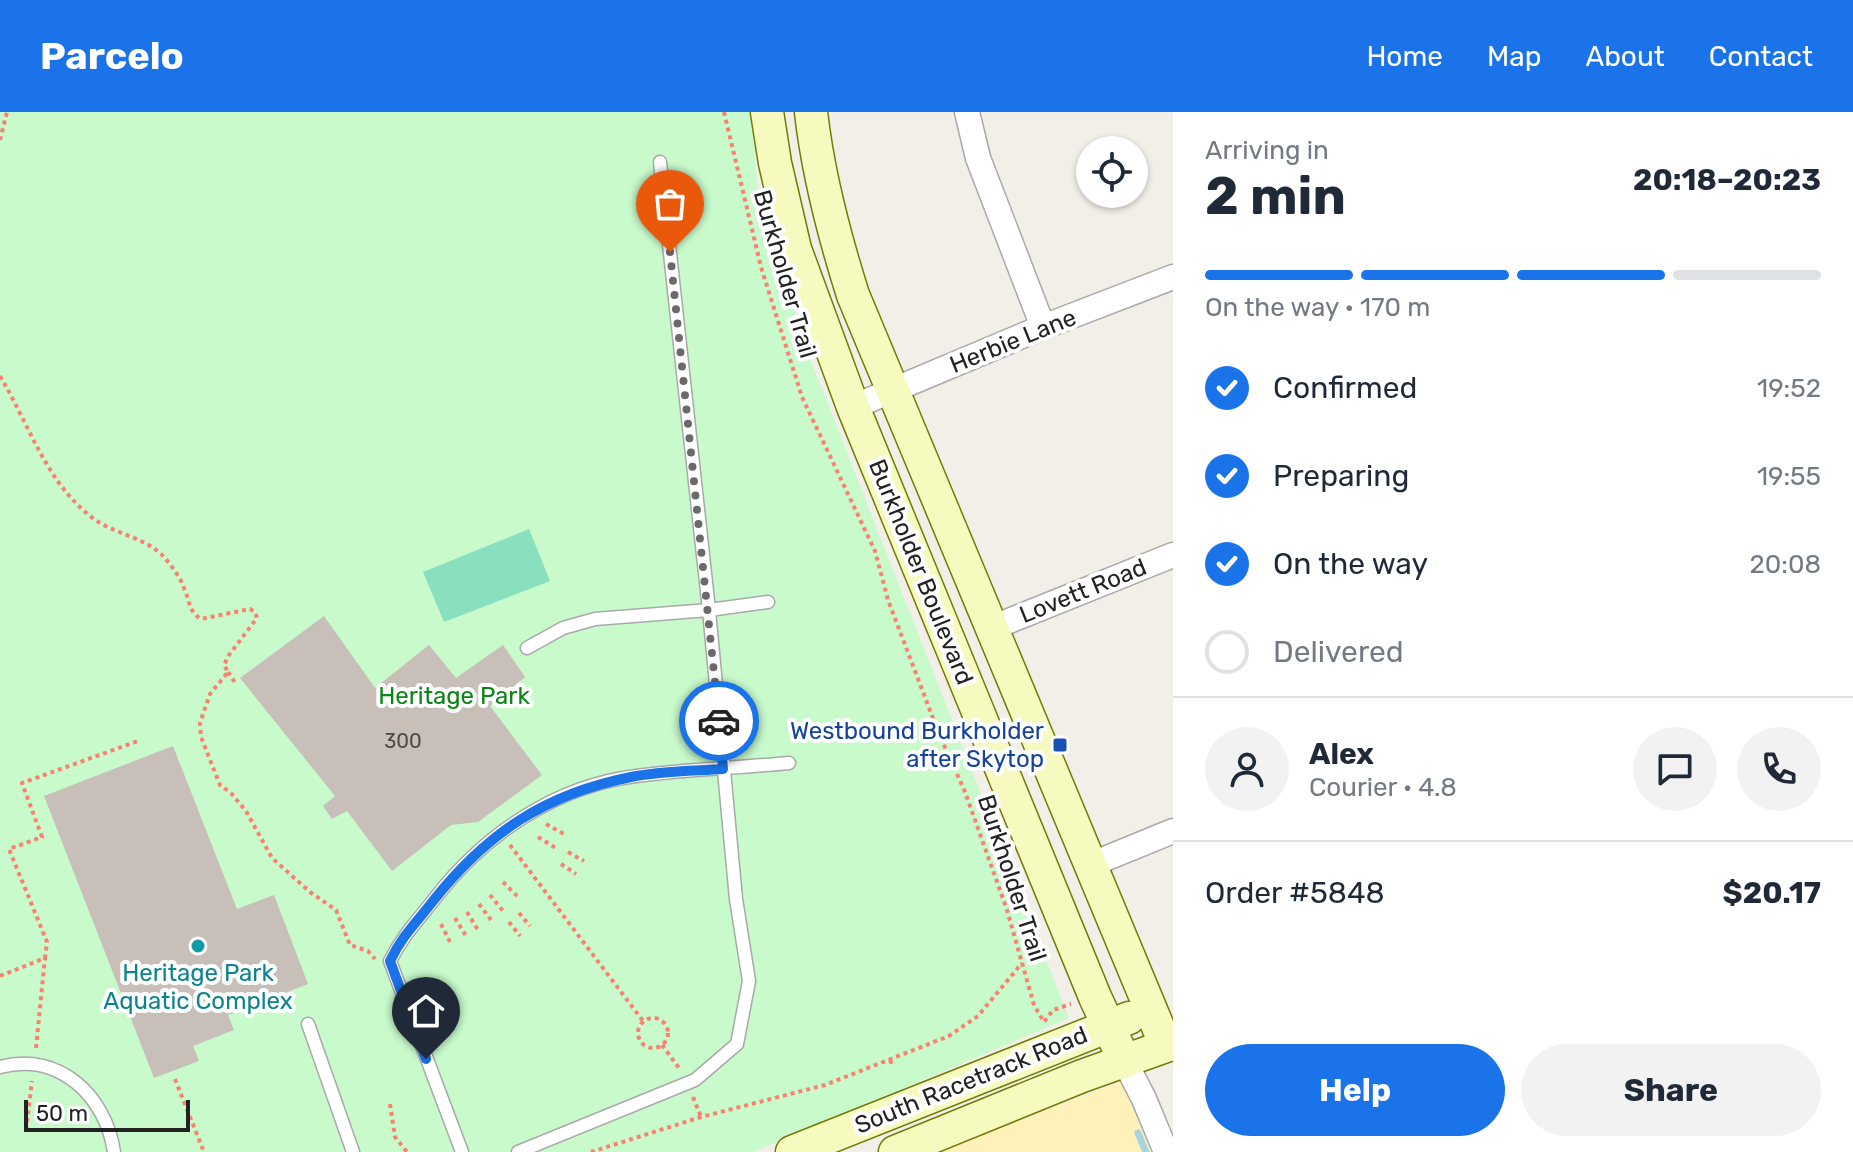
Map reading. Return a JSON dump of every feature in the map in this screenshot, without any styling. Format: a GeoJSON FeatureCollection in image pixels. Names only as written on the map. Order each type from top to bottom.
{"type":"FeatureCollection","features":[{"type":"Feature","properties":{"kind":"main road","name":"Burkholder Boulevard"},"geometry":{"type":"LineString","coordinates":[[767,112],[795,249],[853,407],[1095,997],[1125,1062]]}},
{"type":"Feature","properties":{"kind":"main road","name":"Burkholder Boulevard"},"geometry":{"type":"LineString","coordinates":[[811,112],[822,182],[853,295],[994,627],[1170,1056]]}},
{"type":"Feature","properties":{"kind":"main road","name":"South Racetrack Road"},"geometry":{"type":"LineString","coordinates":[[792,1152],[1151,1010]]}},
{"type":"Feature","properties":{"kind":"main road","name":"South Racetrack Road"},"geometry":{"type":"LineString","coordinates":[[895,1152],[1082,1076],[1125,1062],[1170,1056]]}},
{"type":"Feature","properties":{"kind":"street"},"geometry":{"type":"LineString","coordinates":[[967,112],[978,158],[1043,327]]}},
{"type":"Feature","properties":{"kind":"street","name":"Herbie Lane"},"geometry":{"type":"LineString","coordinates":[[853,407],[1043,327],[1173,277]]}},
{"type":"Feature","properties":{"kind":"street","name":"Lovett Road"},"geometry":{"type":"LineString","coordinates":[[994,627],[1173,555]]}},
{"type":"Feature","properties":{"kind":"street"},"geometry":{"type":"LineString","coordinates":[[1090,865],[1173,831]]}},
{"type":"Feature","properties":{"kind":"street","name":"Burkholder Boulevard"},"geometry":{"type":"LineString","coordinates":[[1125,1062],[1166,1152]]}},
{"type":"Feature","properties":{"kind":"lane"},"geometry":{"type":"LineString","coordinates":[[518,1152],[695,1080],[737,1044],[749,981],[736,899],[709,610],[660,162]]}},
{"type":"Feature","properties":{"kind":"lane"},"geometry":{"type":"LineString","coordinates":[[527,648],[563,628],[595,619],[768,602]]}},
{"type":"Feature","properties":{"kind":"lane"},"geometry":{"type":"LineString","coordinates":[[462,1152],[390,961],[402,937],[454,874],[534,809],[580,790],[634,776],[789,763]]}},
{"type":"Feature","properties":{"kind":"lane"},"geometry":{"type":"LineString","coordinates":[[308,1024],[353,1152]]}},
{"type":"Feature","properties":{"kind":"lane"},"geometry":{"type":"LineString","coordinates":[[0,1067],[34,1065],[58,1071],[81,1086],[100,1106],[111,1132],[114,1152]]}},
{"type":"Feature","properties":{"kind":"path"},"geometry":{"type":"LineString","coordinates":[[0,140],[7,112]]}},
{"type":"Feature","properties":{"kind":"path","name":"Burkholder Trail"},"geometry":{"type":"LineString","coordinates":[[724,112],[783,345],[802,397],[875,551],[888,600],[939,734],[965,792],[1007,910],[1034,1005],[1044,1022],[1053,1010],[1095,997]]}},
{"type":"Feature","properties":{"kind":"path"},"geometry":{"type":"LineString","coordinates":[[0,376],[21,411],[46,467],[61,489],[94,519],[147,544],[162,555],[185,588],[188,606],[194,615],[201,619],[250,609],[255,612],[257,618],[224,665],[236,684]]}},
{"type":"Feature","properties":{"kind":"path"},"geometry":{"type":"LineString","coordinates":[[228,672],[210,694],[200,723],[201,737],[220,785],[246,811],[272,858],[310,892],[336,910],[350,945],[368,951],[380,963]]}},
{"type":"Feature","properties":{"kind":"path"},"geometry":{"type":"LineString","coordinates":[[26,1130],[47,942],[9,849],[42,837],[22,783],[138,741]]}},
{"type":"Feature","properties":{"kind":"path"},"geometry":{"type":"LineString","coordinates":[[546,824],[564,834]]}},
{"type":"Feature","properties":{"kind":"path"},"geometry":{"type":"LineString","coordinates":[[501,833],[643,1021]]}},
{"type":"Feature","properties":{"kind":"path"},"geometry":{"type":"LineString","coordinates":[[538,837],[556,848]]}},
{"type":"Feature","properties":{"kind":"path"},"geometry":{"type":"LineString","coordinates":[[568,852],[584,861]]}},
{"type":"Feature","properties":{"kind":"path"},"geometry":{"type":"LineString","coordinates":[[561,864],[576,874]]}},
{"type":"Feature","properties":{"kind":"path"},"geometry":{"type":"LineString","coordinates":[[503,882],[518,897]]}},
{"type":"Feature","properties":{"kind":"path"},"geometry":{"type":"LineString","coordinates":[[490,895],[503,911]]}},
{"type":"Feature","properties":{"kind":"path"},"geometry":{"type":"LineString","coordinates":[[479,904],[491,920]]}},
{"type":"Feature","properties":{"kind":"path"},"geometry":{"type":"LineString","coordinates":[[467,912],[478,930]]}},
{"type":"Feature","properties":{"kind":"path"},"geometry":{"type":"LineString","coordinates":[[519,913],[530,926]]}},
{"type":"Feature","properties":{"kind":"path"},"geometry":{"type":"LineString","coordinates":[[455,918],[466,936]]}},
{"type":"Feature","properties":{"kind":"path"},"geometry":{"type":"LineString","coordinates":[[509,922],[520,936]]}},
{"type":"Feature","properties":{"kind":"path"},"geometry":{"type":"LineString","coordinates":[[441,924],[451,944]]}},
{"type":"Feature","properties":{"kind":"path"},"geometry":{"type":"LineString","coordinates":[[0,976],[45,958]]}},
{"type":"Feature","properties":{"kind":"path"},"geometry":{"type":"LineString","coordinates":[[591,1152],[701,1117],[825,1085],[949,1036],[978,1016],[1022,963]]}},
{"type":"Feature","properties":{"kind":"path"},"geometry":{"type":"LineString","coordinates":[[652,1018],[665,1024],[668,1033],[662,1045],[652,1048],[640,1040],[638,1030],[643,1021],[652,1018]]}},
{"type":"Feature","properties":{"kind":"path"},"geometry":{"type":"LineString","coordinates":[[890,1060],[893,1067]]}},
{"type":"Feature","properties":{"kind":"path"},"geometry":{"type":"LineString","coordinates":[[175,1079],[204,1152]]}},
{"type":"Feature","properties":{"kind":"path"},"geometry":{"type":"LineString","coordinates":[[390,1104],[395,1137],[407,1152]]}},
{"type":"Feature","properties":{"kind":"sand"},"geometry":{"type":"Polygon","coordinates":[[[1130,1078],[1161,1152],[936,1152],[1130,1078]]]}},
{"type":"Feature","properties":{"kind":"green space","name":"Heritage Park"},"geometry":{"type":"Polygon","coordinates":[[[0,112],[751,112],[758,189],[806,348],[1069,1018],[753,1152],[0,1152],[0,112]]]}},
{"type":"Feature","properties":{"kind":"green space"},"geometry":{"type":"Polygon","coordinates":[[[529,529],[550,581],[444,622],[423,572],[529,529]]]}},
{"type":"Feature","properties":{"kind":"building"},"geometry":{"type":"Polygon","coordinates":[[[324,616],[375,688],[429,645],[456,678],[503,645],[525,677],[490,706],[542,775],[478,822],[451,825],[392,871],[347,811],[332,819],[323,806],[335,796],[240,678],[324,616]]]}},
{"type":"Feature","properties":{"kind":"building","name":"Heritage Park Aquatic Complex"},"geometry":{"type":"Polygon","coordinates":[[[173,746],[237,909],[274,895],[308,984],[228,1015],[234,1030],[193,1046],[199,1061],[154,1078],[44,796],[173,746]]]}},
{"type":"Feature","properties":{"kind":"waterway"},"geometry":{"type":"LineString","coordinates":[[1138,1133],[1146,1152]]}},
{"type":"Feature","properties":{"kind":"way so far"},"geometry":{"type":"LineString","coordinates":[[670,252],[719,721]]}},
{"type":"Feature","properties":{"kind":"place","name":"Westbound Burkholder after Skytop"},"geometry":{"type":"Point","coordinates":[1060,745]}},
{"type":"Feature","properties":{"kind":"place","name":"Heritage Park Aquatic Complex"},"geometry":{"type":"Point","coordinates":[198,946]}},
{"type":"Feature","properties":{"kind":"route"},"geometry":{"type":"LineString","coordinates":[[426,1059],[390,961],[402,937],[454,874],[494,838],[534,809],[580,790],[634,776],[723,769],[719,721]]}}]}
